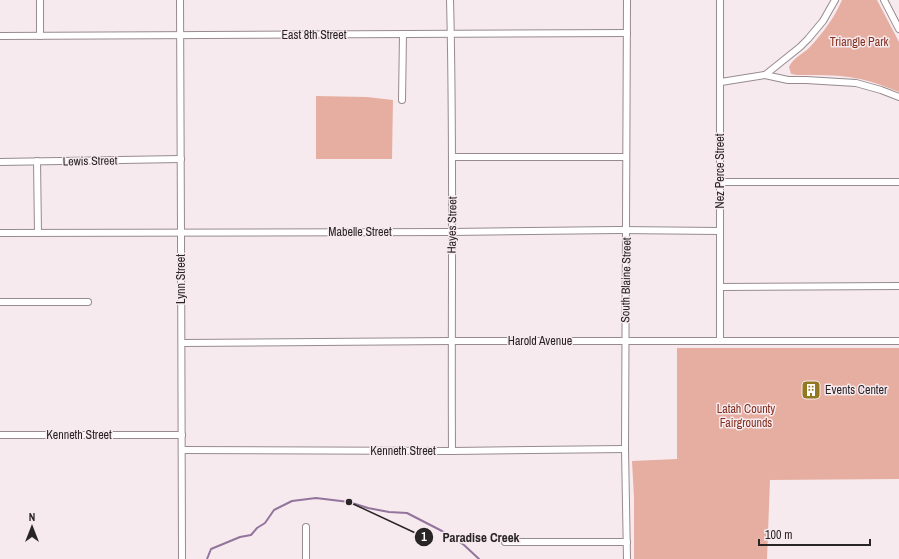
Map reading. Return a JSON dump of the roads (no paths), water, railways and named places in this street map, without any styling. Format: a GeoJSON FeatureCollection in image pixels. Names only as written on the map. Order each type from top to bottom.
{"type":"FeatureCollection","features":[{"type":"Feature","properties":{"kind":"street"},"geometry":{"type":"LineString","coordinates":[[40,0],[40,36]]}},
{"type":"Feature","properties":{"kind":"street","name":"Lynn Street"},"geometry":{"type":"LineString","coordinates":[[180,0],[182,559]]}},
{"type":"Feature","properties":{"kind":"street","name":"Hayes Street"},"geometry":{"type":"LineString","coordinates":[[450,0],[452,157],[452,451]]}},
{"type":"Feature","properties":{"kind":"street","name":"South Blaine Street"},"geometry":{"type":"LineString","coordinates":[[627,0],[625,342],[627,559]]}},
{"type":"Feature","properties":{"kind":"street","name":"Nez Perce Street"},"geometry":{"type":"LineString","coordinates":[[720,0],[720,341]]}},
{"type":"Feature","properties":{"kind":"street"},"geometry":{"type":"LineString","coordinates":[[765,75],[800,47],[823,21],[835,0]]}},
{"type":"Feature","properties":{"kind":"street"},"geometry":{"type":"LineString","coordinates":[[884,0],[899,29]]}},
{"type":"Feature","properties":{"kind":"street","name":"East 8th Street"},"geometry":{"type":"LineString","coordinates":[[0,36],[627,33]]}},
{"type":"Feature","properties":{"kind":"street"},"geometry":{"type":"LineString","coordinates":[[402,34],[402,100]]}},
{"type":"Feature","properties":{"kind":"street"},"geometry":{"type":"LineString","coordinates":[[721,82],[765,75],[788,80],[856,83],[899,97]]}},
{"type":"Feature","properties":{"kind":"street"},"geometry":{"type":"LineString","coordinates":[[452,157],[626,157]]}},
{"type":"Feature","properties":{"kind":"street","name":"Lewis Street"},"geometry":{"type":"LineString","coordinates":[[0,162],[180,159]]}},
{"type":"Feature","properties":{"kind":"street"},"geometry":{"type":"LineString","coordinates":[[37,161],[38,233]]}},
{"type":"Feature","properties":{"kind":"street"},"geometry":{"type":"LineString","coordinates":[[720,182],[899,182]]}},
{"type":"Feature","properties":{"kind":"street","name":"Mabelle Street"},"geometry":{"type":"LineString","coordinates":[[0,234],[626,230],[720,231]]}},
{"type":"Feature","properties":{"kind":"street"},"geometry":{"type":"LineString","coordinates":[[720,287],[899,286]]}},
{"type":"Feature","properties":{"kind":"street"},"geometry":{"type":"LineString","coordinates":[[0,302],[88,302]]}},
{"type":"Feature","properties":{"kind":"street","name":"Harold Avenue"},"geometry":{"type":"LineString","coordinates":[[182,343],[451,341],[899,341]]}},
{"type":"Feature","properties":{"kind":"street","name":"Kenneth Street"},"geometry":{"type":"LineString","coordinates":[[0,435],[182,435]]}},
{"type":"Feature","properties":{"kind":"street","name":"Kenneth Street"},"geometry":{"type":"LineString","coordinates":[[182,450],[452,451],[625,449]]}},
{"type":"Feature","properties":{"kind":"street"},"geometry":{"type":"LineString","coordinates":[[306,527],[306,559]]}},
{"type":"Feature","properties":{"kind":"street"},"geometry":{"type":"LineString","coordinates":[[505,542],[627,542]]}},
{"type":"Feature","properties":{"kind":"waterway"},"geometry":{"type":"LineString","coordinates":[[207,559],[211,549],[240,537],[251,535],[257,528],[265,523],[274,510],[292,501],[316,498],[349,502],[368,508],[389,512],[407,513],[442,531],[464,545],[479,559]]}},
{"type":"Feature","properties":{"kind":"place","name":"Events Center"},"geometry":{"type":"Point","coordinates":[811,390]}},
{"type":"Feature","properties":{"kind":"place","name":"Paradise Creek"},"geometry":{"type":"Point","coordinates":[349,502]}},
{"type":"Feature","properties":{"kind":"park label","name":"Triangle Park"},"geometry":{"type":"Point","coordinates":[859,42]}},
{"type":"Feature","properties":{"kind":"park label","name":"Latah County Fairgrounds"},"geometry":{"type":"Point","coordinates":[746,416]}}]}
